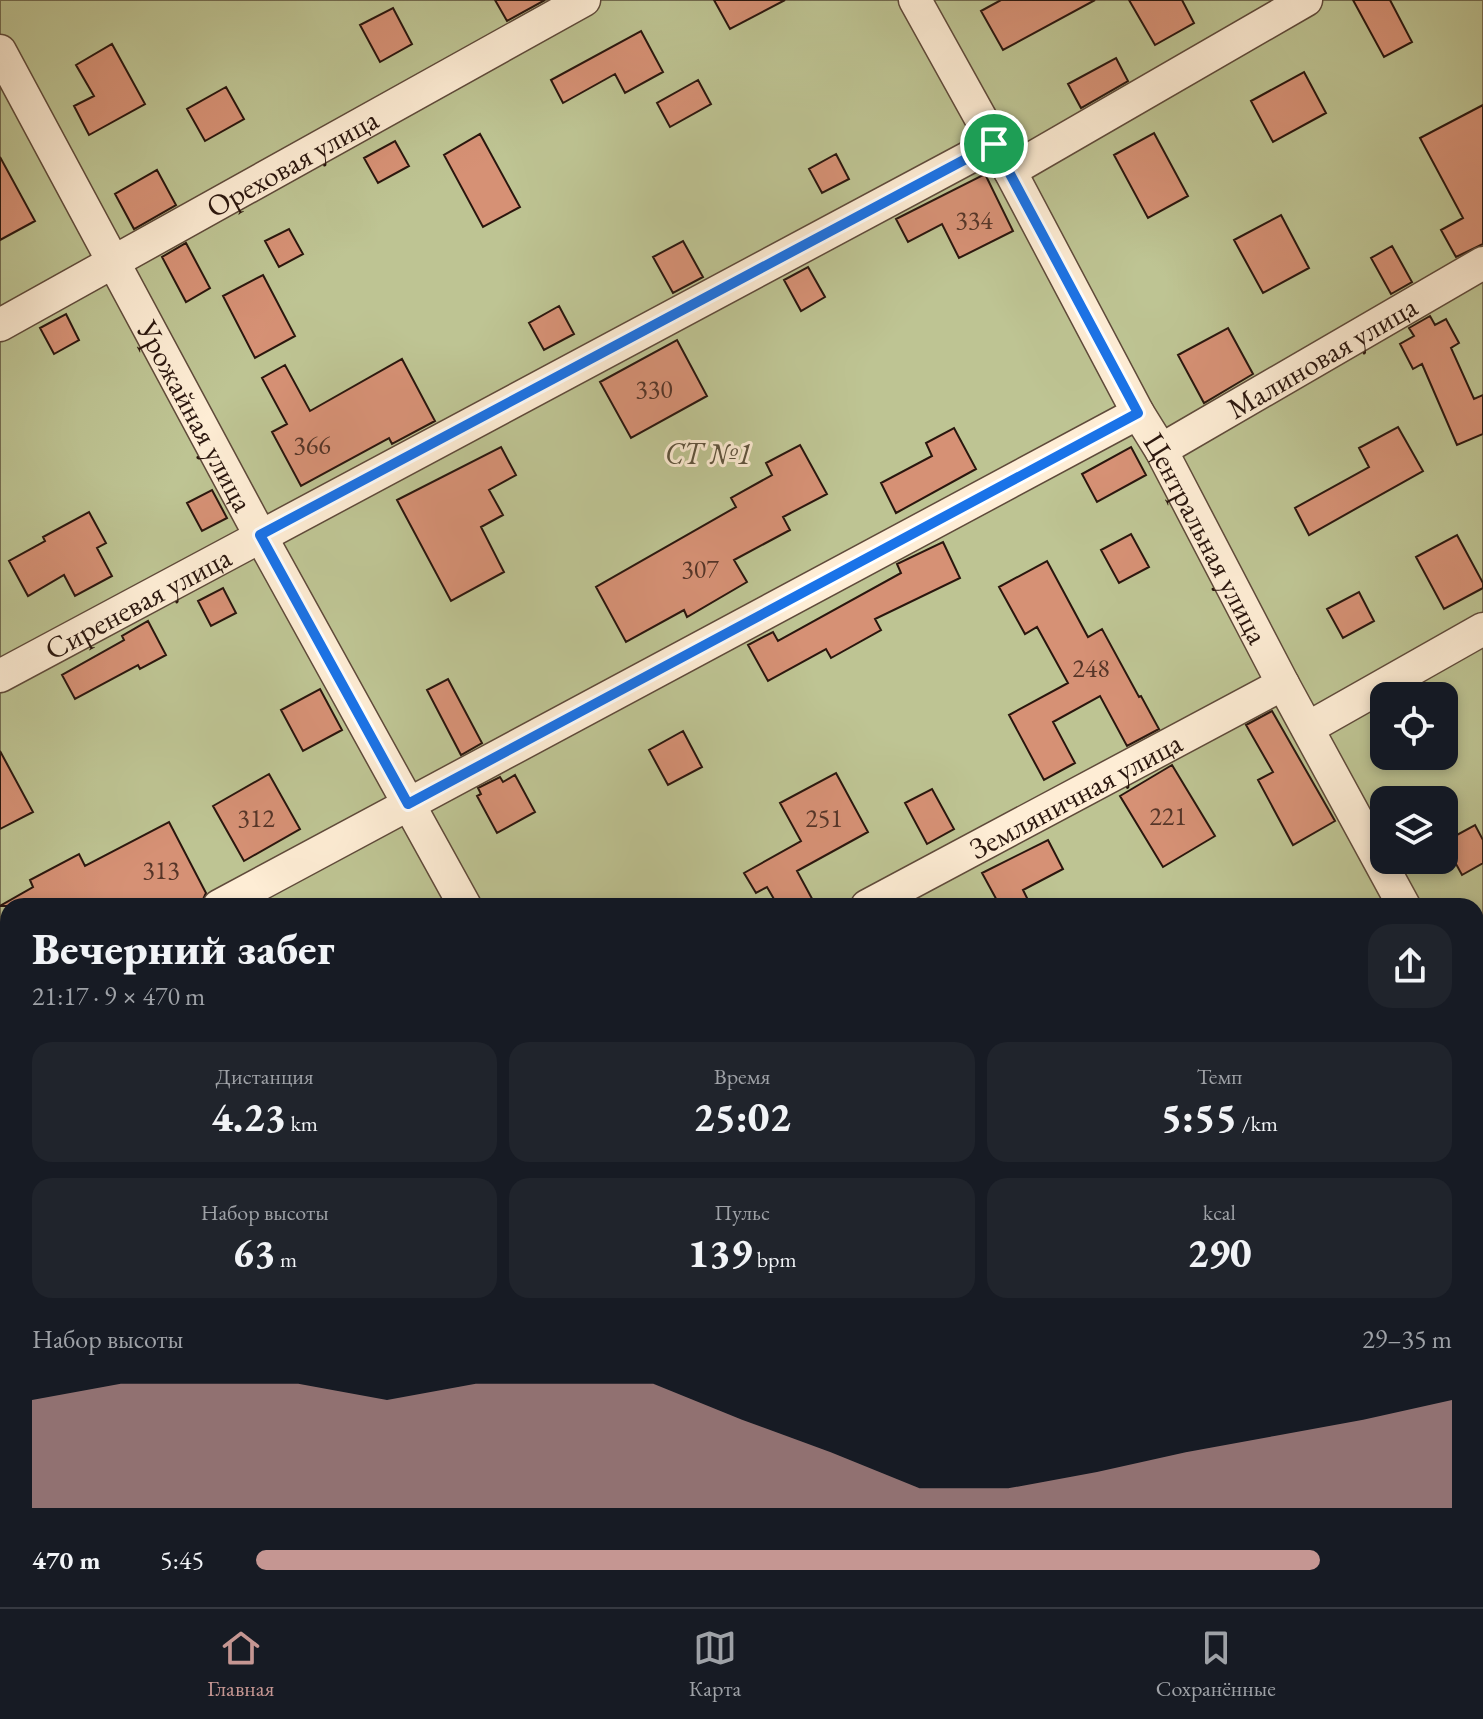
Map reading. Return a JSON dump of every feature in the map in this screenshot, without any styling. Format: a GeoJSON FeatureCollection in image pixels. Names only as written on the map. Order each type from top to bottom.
{"type":"FeatureCollection","features":[{"type":"Feature","properties":{"kind":"street","name":"Ореховая улица"},"geometry":{"type":"LineString","coordinates":[[0,325],[584,0]]}},
{"type":"Feature","properties":{"kind":"street","name":"Центральная улица"},"geometry":{"type":"LineString","coordinates":[[915,0],[1138,413],[1161,450],[1400,898]]}},
{"type":"Feature","properties":{"kind":"street","name":"Сиреневая улица"},"geometry":{"type":"LineString","coordinates":[[0,676],[260,535],[1306,0]]}},
{"type":"Feature","properties":{"kind":"street","name":"Урожайная улица"},"geometry":{"type":"LineString","coordinates":[[0,51],[260,535],[461,898]]}},
{"type":"Feature","properties":{"kind":"street","name":"Малиновая улица"},"geometry":{"type":"LineString","coordinates":[[1161,450],[1483,263]]}},
{"type":"Feature","properties":{"kind":"street"},"geometry":{"type":"LineString","coordinates":[[234,898],[1138,413]]}},
{"type":"Feature","properties":{"kind":"street"},"geometry":{"type":"LineString","coordinates":[[1308,728],[1483,629]]}},
{"type":"Feature","properties":{"kind":"street","name":"Земляничная улица"},"geometry":{"type":"LineString","coordinates":[[882,898],[1283,684]]}},
{"type":"Feature","properties":{"kind":"green space","name":"СТ №1"},"geometry":{"type":"Polygon","coordinates":[[[0,0],[1483,0],[1483,898],[0,898],[0,0]]]}},
{"type":"Feature","properties":{"kind":"building"},"geometry":{"type":"Polygon","coordinates":[[[495,0],[545,0],[507,21],[495,0]]]}},
{"type":"Feature","properties":{"kind":"building"},"geometry":{"type":"Polygon","coordinates":[[[714,0],[785,0],[730,29],[714,0]]]}},
{"type":"Feature","properties":{"kind":"building"},"geometry":{"type":"Polygon","coordinates":[[[1001,0],[1095,0],[1003,50],[981,11],[1001,0]]]}},
{"type":"Feature","properties":{"kind":"building"},"geometry":{"type":"Polygon","coordinates":[[[1129,0],[1182,0],[1194,23],[1155,45],[1129,0]]]}},
{"type":"Feature","properties":{"kind":"building"},"geometry":{"type":"Polygon","coordinates":[[[1353,0],[1390,0],[1412,42],[1384,57],[1353,0]]]}},
{"type":"Feature","properties":{"kind":"building"},"geometry":{"type":"Polygon","coordinates":[[[393,8],[412,44],[380,62],[360,25],[393,8]]]}},
{"type":"Feature","properties":{"kind":"building"},"geometry":{"type":"Polygon","coordinates":[[[641,31],[663,72],[625,93],[615,74],[563,103],[551,80],[641,31]]]}},
{"type":"Feature","properties":{"kind":"building"},"geometry":{"type":"Polygon","coordinates":[[[112,44],[145,104],[89,135],[74,106],[94,96],[76,65],[112,44]]]}},
{"type":"Feature","properties":{"kind":"building"},"geometry":{"type":"Polygon","coordinates":[[[1116,58],[1128,81],[1081,108],[1068,84],[1116,58]]]}},
{"type":"Feature","properties":{"kind":"building"},"geometry":{"type":"Polygon","coordinates":[[[1304,72],[1326,113],[1273,142],[1251,101],[1304,72]]]}},
{"type":"Feature","properties":{"kind":"building"},"geometry":{"type":"Polygon","coordinates":[[[698,80],[711,104],[670,127],[657,103],[698,80]]]}},
{"type":"Feature","properties":{"kind":"building"},"geometry":{"type":"Polygon","coordinates":[[[226,87],[244,119],[205,141],[187,109],[226,87]]]}},
{"type":"Feature","properties":{"kind":"building"},"geometry":{"type":"Polygon","coordinates":[[[1483,105],[1483,244],[1456,257],[1441,230],[1463,218],[1420,138],[1483,105]]]}},
{"type":"Feature","properties":{"kind":"building"},"geometry":{"type":"Polygon","coordinates":[[[1154,133],[1188,196],[1148,218],[1114,155],[1154,133]]]}},
{"type":"Feature","properties":{"kind":"building"},"geometry":{"type":"Polygon","coordinates":[[[480,134],[520,207],[483,227],[444,155],[480,134]]]}},
{"type":"Feature","properties":{"kind":"building"},"geometry":{"type":"Polygon","coordinates":[[[395,141],[409,166],[378,183],[364,158],[395,141]]]}},
{"type":"Feature","properties":{"kind":"building"},"geometry":{"type":"Polygon","coordinates":[[[836,154],[849,179],[822,193],[809,169],[836,154]]]}},
{"type":"Feature","properties":{"kind":"building"},"geometry":{"type":"Polygon","coordinates":[[[0,157],[35,221],[0,240],[0,157]]]}},
{"type":"Feature","properties":{"kind":"building"},"geometry":{"type":"Polygon","coordinates":[[[157,170],[176,205],[134,229],[115,194],[157,170]]]}},
{"type":"Feature","properties":{"kind":"building"},"geometry":{"type":"Polygon","coordinates":[[[985,174],[1013,231],[959,258],[942,224],[908,242],[896,219],[985,174]]]}},
{"type":"Feature","properties":{"kind":"building"},"geometry":{"type":"Polygon","coordinates":[[[1281,215],[1309,268],[1263,293],[1234,240],[1281,215]]]}},
{"type":"Feature","properties":{"kind":"building"},"geometry":{"type":"Polygon","coordinates":[[[289,229],[303,254],[279,267],[265,241],[289,229]]]}},
{"type":"Feature","properties":{"kind":"building"},"geometry":{"type":"Polygon","coordinates":[[[683,241],[703,277],[673,293],[653,257],[683,241]]]}},
{"type":"Feature","properties":{"kind":"building"},"geometry":{"type":"Polygon","coordinates":[[[186,243],[210,288],[186,302],[162,257],[186,243]]]}},
{"type":"Feature","properties":{"kind":"building"},"geometry":{"type":"Polygon","coordinates":[[[1392,246],[1412,282],[1391,294],[1371,258],[1392,246]]]}},
{"type":"Feature","properties":{"kind":"building"},"geometry":{"type":"Polygon","coordinates":[[[808,267],[825,297],[801,311],[784,280],[808,267]]]}},
{"type":"Feature","properties":{"kind":"building"},"geometry":{"type":"Polygon","coordinates":[[[263,275],[295,336],[255,358],[223,296],[263,275]]]}},
{"type":"Feature","properties":{"kind":"building"},"geometry":{"type":"Polygon","coordinates":[[[559,306],[574,334],[544,350],[529,323],[559,306]]]}},
{"type":"Feature","properties":{"kind":"building"},"geometry":{"type":"Polygon","coordinates":[[[66,314],[79,340],[54,354],[40,328],[66,314]]]}},
{"type":"Feature","properties":{"kind":"building"},"geometry":{"type":"Polygon","coordinates":[[[1430,316],[1435,325],[1446,319],[1459,343],[1451,348],[1474,399],[1483,395],[1483,434],[1457,445],[1422,364],[1413,369],[1400,344],[1414,336],[1409,328],[1430,316]]]}},
{"type":"Feature","properties":{"kind":"building"},"geometry":{"type":"Polygon","coordinates":[[[1228,328],[1253,374],[1204,403],[1178,355],[1228,328]]]}},
{"type":"Feature","properties":{"kind":"building"},"geometry":{"type":"Polygon","coordinates":[[[677,340],[707,396],[631,438],[600,382],[677,340]]]}},
{"type":"Feature","properties":{"kind":"building"},"geometry":{"type":"Polygon","coordinates":[[[402,359],[435,421],[392,444],[389,438],[301,486],[272,432],[287,424],[262,378],[285,365],[310,411],[402,359]]]}},
{"type":"Feature","properties":{"kind":"building"},"geometry":{"type":"Polygon","coordinates":[[[1398,427],[1423,471],[1309,535],[1295,508],[1369,467],[1359,448],[1398,427]]]}},
{"type":"Feature","properties":{"kind":"building"},"geometry":{"type":"Polygon","coordinates":[[[954,428],[976,469],[896,513],[881,483],[932,456],[926,443],[954,428]]]}},
{"type":"Feature","properties":{"kind":"building"},"geometry":{"type":"Polygon","coordinates":[[[800,445],[827,494],[783,517],[790,530],[734,560],[747,582],[687,617],[684,610],[626,642],[596,587],[736,507],[731,498],[772,475],[766,463],[800,445]]]}},
{"type":"Feature","properties":{"kind":"building"},"geometry":{"type":"Polygon","coordinates":[[[501,447],[516,475],[489,490],[503,515],[481,527],[504,572],[451,601],[397,500],[501,447]]]}},
{"type":"Feature","properties":{"kind":"building"},"geometry":{"type":"Polygon","coordinates":[[[1131,447],[1146,475],[1097,502],[1082,474],[1131,447]]]}},
{"type":"Feature","properties":{"kind":"building"},"geometry":{"type":"Polygon","coordinates":[[[212,490],[227,518],[202,531],[187,503],[212,490]]]}},
{"type":"Feature","properties":{"kind":"building"},"geometry":{"type":"Polygon","coordinates":[[[89,512],[106,543],[97,548],[112,576],[75,596],[64,575],[28,596],[9,561],[45,541],[43,537],[89,512]]]}},
{"type":"Feature","properties":{"kind":"building"},"geometry":{"type":"Polygon","coordinates":[[[1131,534],[1149,567],[1119,583],[1101,550],[1131,534]]]}},
{"type":"Feature","properties":{"kind":"building"},"geometry":{"type":"Polygon","coordinates":[[[1457,535],[1483,588],[1444,609],[1416,557],[1457,535]]]}},
{"type":"Feature","properties":{"kind":"building"},"geometry":{"type":"Polygon","coordinates":[[[943,542],[960,578],[875,619],[881,630],[831,658],[826,649],[768,681],[748,645],[773,632],[778,641],[901,573],[897,564],[943,542]]]}},
{"type":"Feature","properties":{"kind":"building"},"geometry":{"type":"Polygon","coordinates":[[[1047,561],[1088,637],[1102,629],[1159,729],[1127,746],[1100,696],[1053,722],[1075,763],[1044,780],[1009,715],[1068,683],[1037,627],[1025,634],[999,587],[1047,561]]]}},
{"type":"Feature","properties":{"kind":"building"},"geometry":{"type":"Polygon","coordinates":[[[223,588],[236,613],[211,626],[198,601],[223,588]]]}},
{"type":"Feature","properties":{"kind":"building"},"geometry":{"type":"Polygon","coordinates":[[[1359,592],[1374,621],[1343,638],[1327,609],[1359,592]]]}},
{"type":"Feature","properties":{"kind":"building"},"geometry":{"type":"Polygon","coordinates":[[[148,621],[166,655],[140,669],[138,665],[75,699],[62,675],[124,640],[122,636],[148,621]]]}},
{"type":"Feature","properties":{"kind":"building"},"geometry":{"type":"Polygon","coordinates":[[[448,679],[482,743],[461,755],[427,690],[448,679]]]}},
{"type":"Feature","properties":{"kind":"building"},"geometry":{"type":"Polygon","coordinates":[[[320,689],[342,730],[303,751],[281,710],[320,689]]]}},
{"type":"Feature","properties":{"kind":"building"},"geometry":{"type":"Polygon","coordinates":[[[1272,711],[1335,821],[1293,845],[1258,780],[1273,772],[1246,725],[1272,711]]]}},
{"type":"Feature","properties":{"kind":"building"},"geometry":{"type":"Polygon","coordinates":[[[683,731],[702,767],[668,785],[649,750],[683,731]]]}},
{"type":"Feature","properties":{"kind":"building"},"geometry":{"type":"Polygon","coordinates":[[[0,751],[33,812],[0,829],[0,751]]]}},
{"type":"Feature","properties":{"kind":"building"},"geometry":{"type":"Polygon","coordinates":[[[1172,765],[1215,836],[1163,867],[1120,796],[1172,765]]]}},
{"type":"Feature","properties":{"kind":"building"},"geometry":{"type":"Polygon","coordinates":[[[836,773],[868,832],[797,871],[812,898],[773,898],[767,887],[756,893],[744,873],[801,841],[780,803],[836,773]]]}},
{"type":"Feature","properties":{"kind":"building"},"geometry":{"type":"Polygon","coordinates":[[[269,774],[300,829],[244,861],[213,806],[269,774]]]}},
{"type":"Feature","properties":{"kind":"building"},"geometry":{"type":"Polygon","coordinates":[[[515,775],[535,812],[497,833],[477,796],[481,794],[478,788],[500,777],[503,782],[515,775]]]}},
{"type":"Feature","properties":{"kind":"building"},"geometry":{"type":"Polygon","coordinates":[[[932,789],[954,829],[927,844],[905,803],[932,789]]]}},
{"type":"Feature","properties":{"kind":"building"},"geometry":{"type":"Polygon","coordinates":[[[169,822],[206,893],[204,898],[14,898],[33,887],[30,880],[79,854],[85,866],[169,822]]]}},
{"type":"Feature","properties":{"kind":"building"},"geometry":{"type":"Polygon","coordinates":[[[1475,825],[1483,840],[1483,863],[1462,875],[1458,868],[1458,834],[1475,825]]]}},
{"type":"Feature","properties":{"kind":"building"},"geometry":{"type":"Polygon","coordinates":[[[1048,840],[1063,869],[1023,890],[1027,898],[996,898],[982,873],[1048,840]]]}},
{"type":"Feature","properties":{"kind":"route"},"geometry":{"type":"LineString","coordinates":[[994,144],[1138,413],[408,804],[260,535],[994,144]]}}]}
